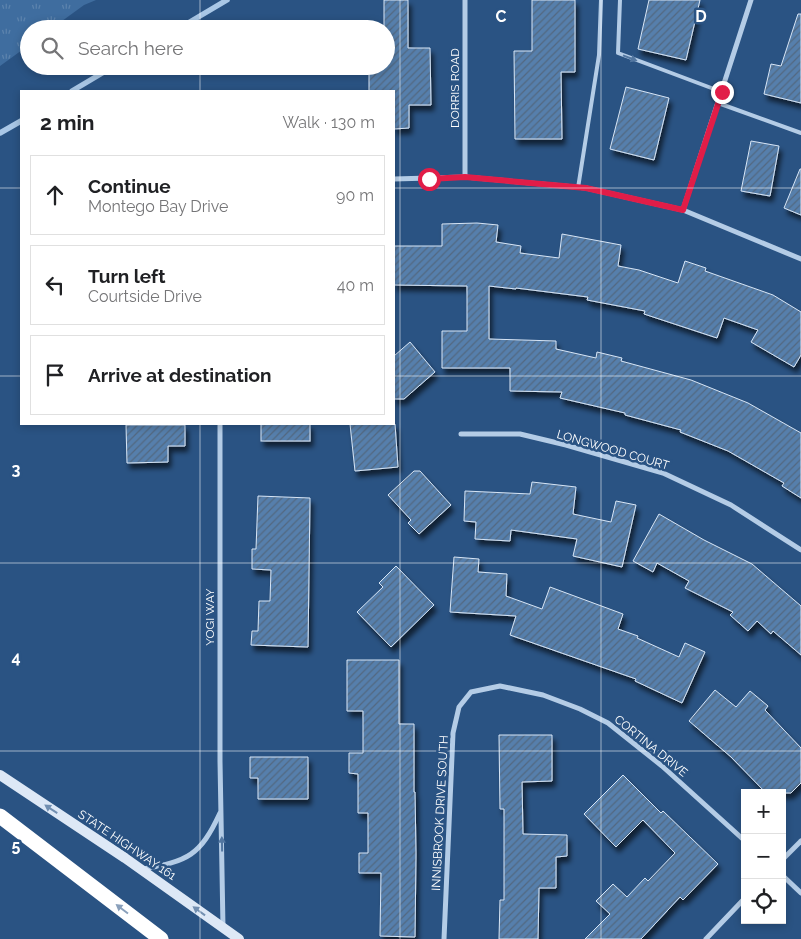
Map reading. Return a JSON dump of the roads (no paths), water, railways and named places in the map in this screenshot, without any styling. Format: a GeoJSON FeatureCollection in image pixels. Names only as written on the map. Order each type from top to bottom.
{"type":"FeatureCollection","features":[{"type":"Feature","properties":{"kind":"highway"},"geometry":{"type":"LineString","coordinates":[[0,816],[161,939]]}},
{"type":"Feature","properties":{"kind":"main road","name":"STATE HIGHWAY 161"},"geometry":{"type":"LineString","coordinates":[[0,775],[142,869],[239,939]]}},
{"type":"Feature","properties":{"kind":"street","name":"DORRIS ROAD"},"geometry":{"type":"LineString","coordinates":[[465,0],[465,177]]}},
{"type":"Feature","properties":{"kind":"street"},"geometry":{"type":"LineString","coordinates":[[683,210],[751,0]]}},
{"type":"Feature","properties":{"kind":"street"},"geometry":{"type":"LineString","coordinates":[[395,179],[465,177],[578,188],[683,210],[801,259]]}},
{"type":"Feature","properties":{"kind":"street","name":"YOGI WAY"},"geometry":{"type":"LineString","coordinates":[[220,425],[223,928]]}},
{"type":"Feature","properties":{"kind":"street","name":"LONGWOOD COURT"},"geometry":{"type":"LineString","coordinates":[[461,434],[520,434],[663,473],[731,505],[801,550]]}},
{"type":"Feature","properties":{"kind":"street","name":"CORTINA DRIVE"},"geometry":{"type":"LineString","coordinates":[[500,686],[543,695],[580,708],[608,723],[662,766],[741,837]]}},
{"type":"Feature","properties":{"kind":"street","name":"INNISBROOK DRIVE SOUTH"},"geometry":{"type":"LineString","coordinates":[[444,939],[453,733],[459,707],[471,692],[500,686]]}},
{"type":"Feature","properties":{"kind":"street","name":"YOGI WAY"},"geometry":{"type":"LineString","coordinates":[[142,869],[184,859],[196,850],[210,834],[221,811]]}},
{"type":"Feature","properties":{"kind":"street"},"geometry":{"type":"LineString","coordinates":[[786,856],[801,841]]}},
{"type":"Feature","properties":{"kind":"street"},"geometry":{"type":"LineString","coordinates":[[786,879],[801,894]]}},
{"type":"Feature","properties":{"kind":"street"},"geometry":{"type":"LineString","coordinates":[[706,939],[741,902]]}},
{"type":"Feature","properties":{"kind":"lane"},"geometry":{"type":"LineString","coordinates":[[578,188],[599,55],[601,0]]}},
{"type":"Feature","properties":{"kind":"lane"},"geometry":{"type":"LineString","coordinates":[[620,0],[618,53],[722,92]]}},
{"type":"Feature","properties":{"kind":"lane"},"geometry":{"type":"LineString","coordinates":[[718,103],[801,133]]}},
{"type":"Feature","properties":{"kind":"waterway"},"geometry":{"type":"LineString","coordinates":[[193,20],[227,0]]}},
{"type":"Feature","properties":{"kind":"waterway"},"geometry":{"type":"LineString","coordinates":[[74,90],[99,75]]}},
{"type":"Feature","properties":{"kind":"waterway"},"geometry":{"type":"LineString","coordinates":[[0,133],[20,122]]}}]}
